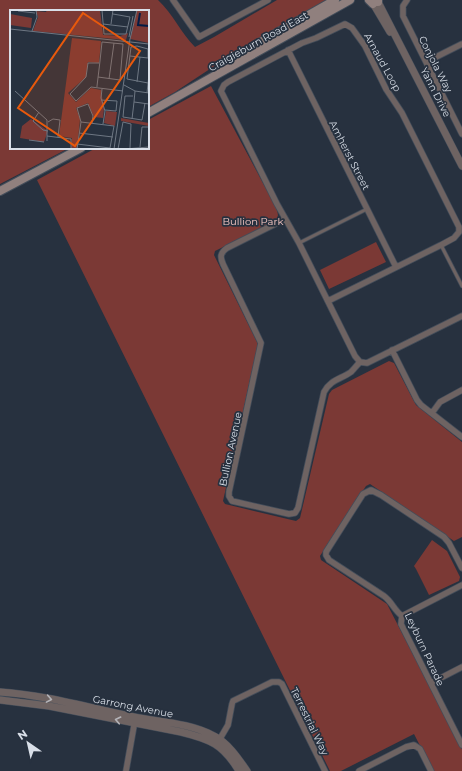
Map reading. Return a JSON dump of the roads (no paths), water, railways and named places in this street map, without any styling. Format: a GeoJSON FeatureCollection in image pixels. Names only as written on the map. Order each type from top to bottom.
{"type":"FeatureCollection","features":[{"type":"Feature","properties":{"kind":"main road","name":"Craigieburn Road East"},"geometry":{"type":"LineString","coordinates":[[175,98],[259,43],[335,0]]}},
{"type":"Feature","properties":{"kind":"main road","name":"Craigieburn Road East"},"geometry":{"type":"LineString","coordinates":[[149,112],[350,0]]}},
{"type":"Feature","properties":{"kind":"main road"},"geometry":{"type":"LineString","coordinates":[[0,191],[79,149]]}},
{"type":"Feature","properties":{"kind":"street"},"geometry":{"type":"LineString","coordinates":[[173,0],[199,37],[268,0]]}},
{"type":"Feature","properties":{"kind":"street","name":"Conjola Way"},"geometry":{"type":"LineString","coordinates":[[407,0],[403,6],[403,16],[462,134]]}},
{"type":"Feature","properties":{"kind":"street","name":"Yann Drive"},"geometry":{"type":"LineString","coordinates":[[374,1],[402,48],[462,166]]}},
{"type":"Feature","properties":{"kind":"street","name":"Arnaud Loop"},"geometry":{"type":"LineString","coordinates":[[328,301],[441,245],[457,235],[459,232],[459,227],[402,113],[386,89],[360,38],[349,25],[345,24],[288,50],[228,82],[224,85],[221,91],[355,356],[360,362]]}},
{"type":"Feature","properties":{"kind":"street"},"geometry":{"type":"LineString","coordinates":[[426,62],[462,44]]}},
{"type":"Feature","properties":{"kind":"street","name":"Amherst Street"},"geometry":{"type":"LineString","coordinates":[[288,50],[396,267]]}},
{"type":"Feature","properties":{"kind":"street","name":"Bullion Avenue"},"geometry":{"type":"LineString","coordinates":[[285,219],[227,248],[220,256],[261,343],[229,492],[229,496],[232,501],[289,514],[295,513],[297,511],[324,392],[330,383],[350,372],[360,362],[367,363],[462,316]]}},
{"type":"Feature","properties":{"kind":"street"},"geometry":{"type":"LineString","coordinates":[[392,350],[418,400],[462,437]]}},
{"type":"Feature","properties":{"kind":"street"},"geometry":{"type":"LineString","coordinates":[[432,413],[440,402],[462,390]]}},
{"type":"Feature","properties":{"kind":"street","name":"Leyburn Parade"},"geometry":{"type":"LineString","coordinates":[[462,568],[449,543],[444,537],[373,490],[366,492],[327,548],[326,555],[330,560],[389,600],[396,612],[402,616],[401,624],[462,745]]}},
{"type":"Feature","properties":{"kind":"street"},"geometry":{"type":"LineString","coordinates":[[402,616],[462,585]]}},
{"type":"Feature","properties":{"kind":"street"},"geometry":{"type":"LineString","coordinates":[[431,683],[462,667]]}},
{"type":"Feature","properties":{"kind":"street","name":"Terrestrial Way"},"geometry":{"type":"LineString","coordinates":[[218,741],[228,725],[233,701],[272,682],[279,682],[282,684],[325,771]]}},
{"type":"Feature","properties":{"kind":"street","name":"Garrong Avenue"},"geometry":{"type":"LineString","coordinates":[[0,692],[51,699],[218,741],[236,755],[247,771]]}},
{"type":"Feature","properties":{"kind":"street","name":"Garrong Avenue"},"geometry":{"type":"LineString","coordinates":[[0,700],[49,706],[135,720]]}},
{"type":"Feature","properties":{"kind":"street"},"geometry":{"type":"LineString","coordinates":[[126,771],[135,720]]}},
{"type":"Feature","properties":{"kind":"street","name":"Garrong Avenue"},"geometry":{"type":"LineString","coordinates":[[218,741],[231,757],[239,771]]}},
{"type":"Feature","properties":{"kind":"street"},"geometry":{"type":"LineString","coordinates":[[359,771],[404,748],[414,745],[420,749],[431,771]]}},
{"type":"Feature","properties":{"kind":"lane"},"geometry":{"type":"LineString","coordinates":[[299,243],[367,209]]}},
{"type":"Feature","properties":{"kind":"lane"},"geometry":{"type":"LineString","coordinates":[[441,245],[462,286]]}},
{"type":"Feature","properties":{"kind":"park label","name":"Bullion Park"},"geometry":{"type":"Point","coordinates":[253,221]}}]}
